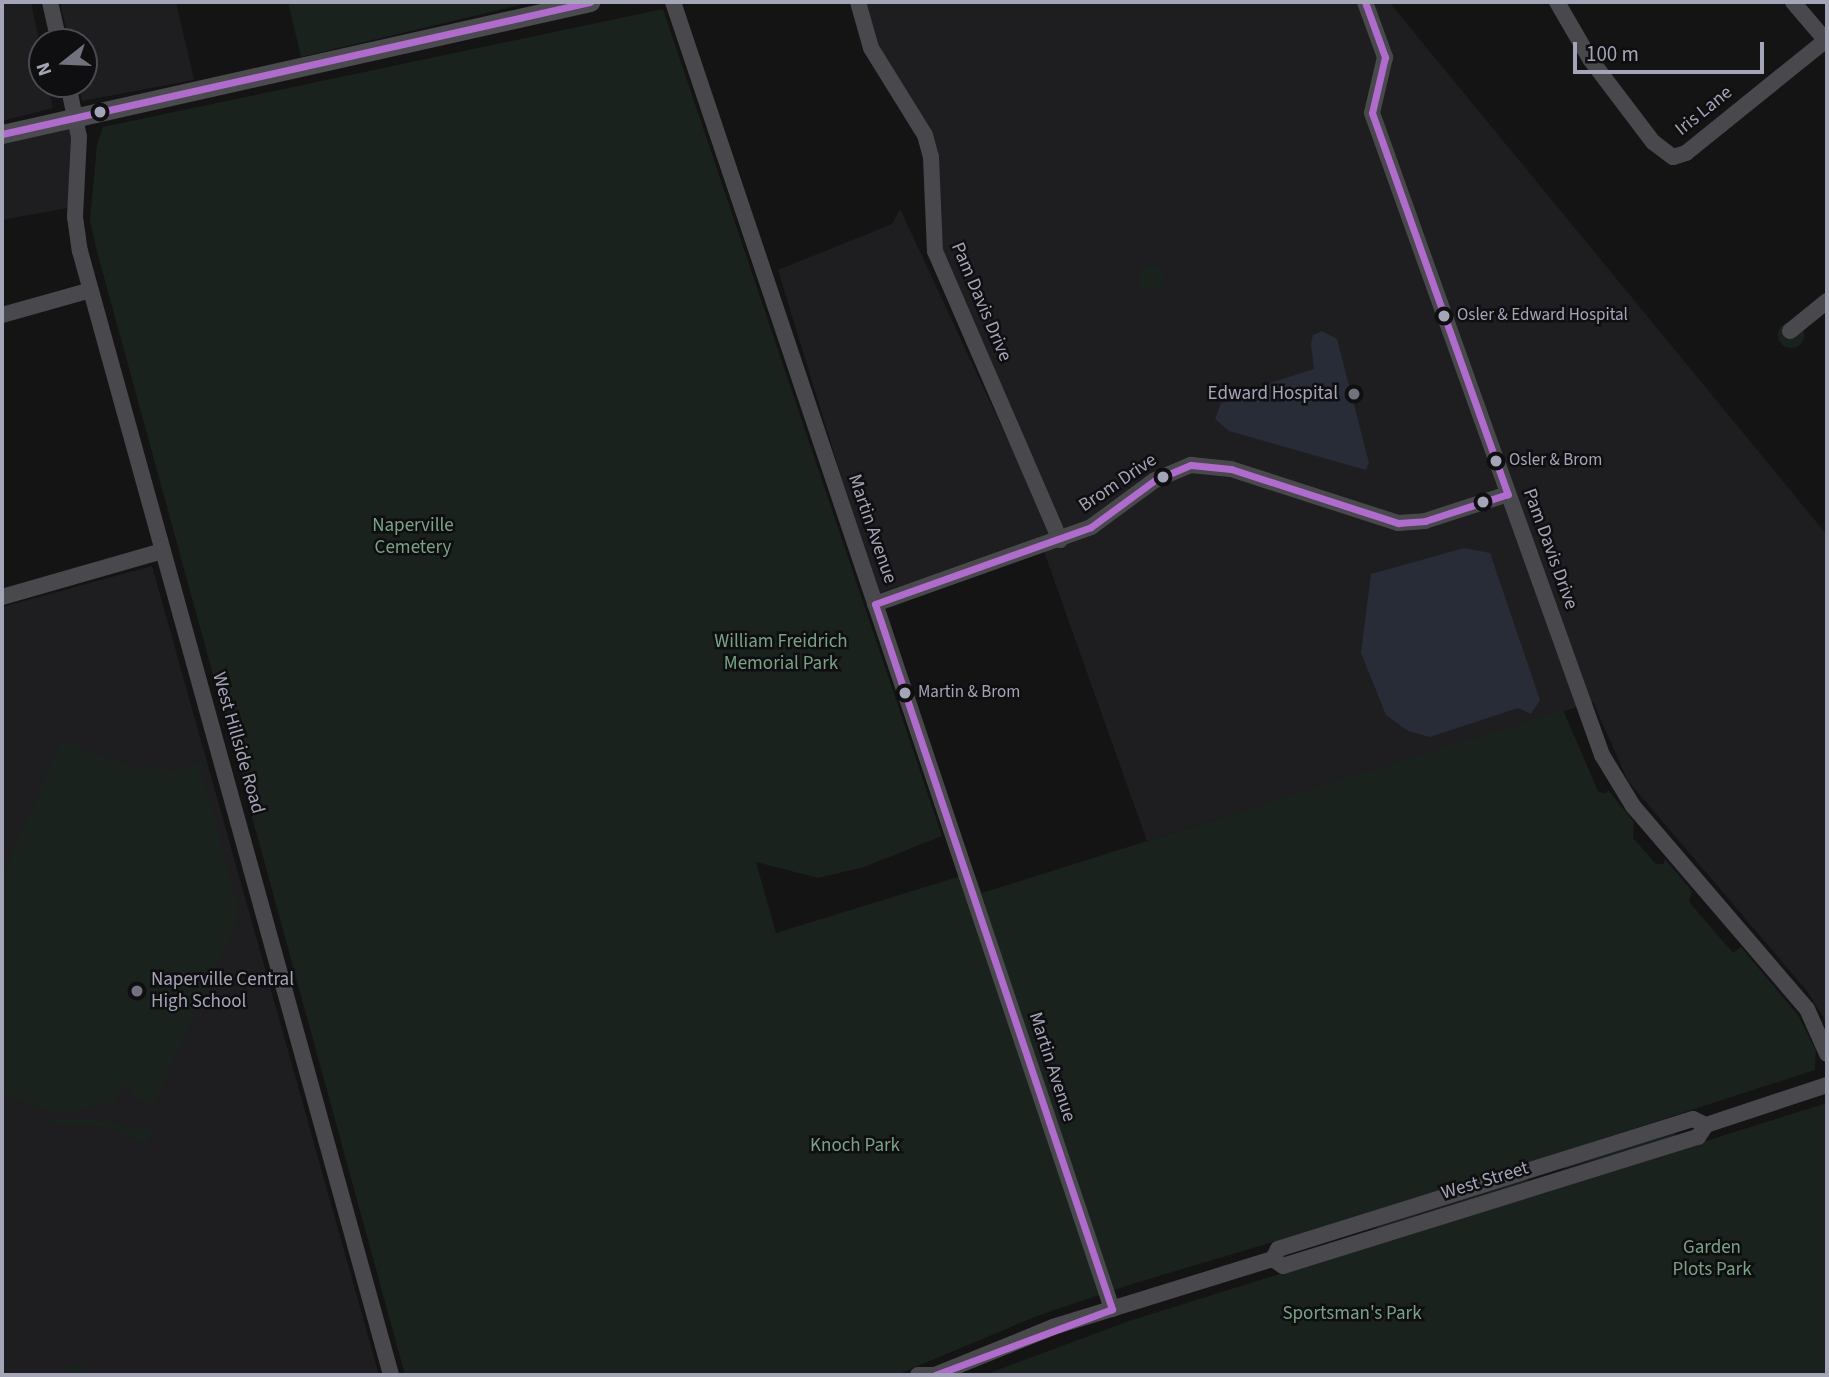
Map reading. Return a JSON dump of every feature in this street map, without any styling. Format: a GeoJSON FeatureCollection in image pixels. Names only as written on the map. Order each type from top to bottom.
{"type":"FeatureCollection","features":[{"type":"Feature","properties":{"kind":"main road"},"geometry":{"type":"LineString","coordinates":[[2,134],[590,2]]}},
{"type":"Feature","properties":{"kind":"street"},"geometry":{"type":"LineString","coordinates":[[50,2],[56,28]]}},
{"type":"Feature","properties":{"kind":"street","name":"Martin Avenue"},"geometry":{"type":"LineString","coordinates":[[673,2],[1112,1309]]}},
{"type":"Feature","properties":{"kind":"street","name":"Pam Davis Drive"},"geometry":{"type":"LineString","coordinates":[[858,2],[871,48],[925,135],[931,157],[935,251],[1060,540]]}},
{"type":"Feature","properties":{"kind":"street","name":"Pam Davis Drive"},"geometry":{"type":"LineString","coordinates":[[1365,2],[1385,57],[1372,113],[1602,755],[1633,806],[1807,1009],[1827,1054]]}},
{"type":"Feature","properties":{"kind":"street","name":"Iris Lane"},"geometry":{"type":"LineString","coordinates":[[1557,2],[1590,58],[1653,142],[1673,157],[1686,153],[1826,41]]}},
{"type":"Feature","properties":{"kind":"street"},"geometry":{"type":"LineString","coordinates":[[1793,2],[1826,41]]}},
{"type":"Feature","properties":{"kind":"street","name":"West Hillside Road"},"geometry":{"type":"LineString","coordinates":[[71,98],[79,137],[75,217],[91,290],[391,1375]]}},
{"type":"Feature","properties":{"kind":"street"},"geometry":{"type":"LineString","coordinates":[[2,315],[91,290]]}},
{"type":"Feature","properties":{"kind":"street"},"geometry":{"type":"LineString","coordinates":[[1790,331],[1827,301]]}},
{"type":"Feature","properties":{"kind":"street","name":"Brom Drive"},"geometry":{"type":"LineString","coordinates":[[875,604],[1060,540],[1108,518],[1155,480],[1191,465],[1231,469],[1398,523],[1424,521],[1508,494]]}},
{"type":"Feature","properties":{"kind":"street"},"geometry":{"type":"LineString","coordinates":[[2,597],[162,551]]}},
{"type":"Feature","properties":{"kind":"street","name":"West Street"},"geometry":{"type":"LineString","coordinates":[[918,1375],[935,1375],[1112,1309],[1273,1259],[1278,1250],[1693,1119],[1706,1125],[1827,1085]]}},
{"type":"Feature","properties":{"kind":"shaded area"},"geometry":{"type":"Polygon","coordinates":[[[2,2],[31,2],[36,28],[28,28],[28,98],[51,98],[53,108],[2,121],[2,2]]]}},
{"type":"Feature","properties":{"kind":"shaded area"},"geometry":{"type":"Polygon","coordinates":[[[60,2],[176,2],[194,80],[98,98],[98,28],[66,28],[60,2]]]}},
{"type":"Feature","properties":{"kind":"shaded area","name":"Edward Hospital"},"geometry":{"type":"Polygon","coordinates":[[[858,2],[1389,2],[1827,535],[1827,1023],[1807,991],[1628,781],[1593,702],[1147,841],[1042,546],[1059,539],[936,253],[930,151],[858,2]]]}},
{"type":"Feature","properties":{"kind":"shaded area"},"geometry":{"type":"Polygon","coordinates":[[[71,126],[68,208],[2,220],[2,144],[71,126]]]}},
{"type":"Feature","properties":{"kind":"shaded area"},"geometry":{"type":"Polygon","coordinates":[[[900,209],[1053,537],[877,594],[778,270],[892,224],[900,209]]]}},
{"type":"Feature","properties":{"kind":"shaded area"},"geometry":{"type":"Polygon","coordinates":[[[1322,331],[1337,339],[1369,463],[1366,470],[1229,431],[1215,419],[1221,403],[1263,393],[1267,384],[1314,369],[1311,344],[1313,335],[1322,331]]]}},
{"type":"Feature","properties":{"kind":"shaded area"},"geometry":{"type":"Polygon","coordinates":[[[1464,548],[1490,553],[1540,700],[1531,714],[1518,708],[1430,737],[1408,731],[1386,715],[1361,653],[1371,574],[1464,548]]]}},
{"type":"Feature","properties":{"kind":"shaded area","name":"Naperville Central High School"},"geometry":{"type":"Polygon","coordinates":[[[152,566],[379,1375],[2,1375],[2,607],[152,566]]]}},
{"type":"Feature","properties":{"kind":"green space"},"geometry":{"type":"Polygon","coordinates":[[[288,2],[533,2],[301,57],[288,2]]]}},
{"type":"Feature","properties":{"kind":"green space"},"geometry":{"type":"Polygon","coordinates":[[[663,9],[942,836],[864,867],[818,878],[756,862],[776,933],[974,872],[982,893],[1563,710],[1598,791],[1605,794],[1608,790],[1634,822],[1633,838],[1656,864],[1663,864],[1665,859],[1692,891],[1689,902],[1733,953],[1741,947],[1798,1015],[1816,1051],[1815,1070],[1414,1200],[1132,1284],[1037,1316],[896,1375],[405,1375],[96,248],[90,220],[97,144],[103,127],[663,9]]]}},
{"type":"Feature","properties":{"kind":"green space"},"geometry":{"type":"Polygon","coordinates":[[[1151,265],[1160,269],[1164,278],[1160,287],[1151,291],[1142,287],[1138,278],[1142,269],[1151,265]]]}},
{"type":"Feature","properties":{"kind":"green space"},"geometry":{"type":"Polygon","coordinates":[[[1791,322],[1800,326],[1804,335],[1800,344],[1791,348],[1782,344],[1778,335],[1782,326],[1791,322]]]}},
{"type":"Feature","properties":{"kind":"green space"},"geometry":{"type":"Polygon","coordinates":[[[62,740],[130,767],[161,766],[163,773],[199,763],[240,913],[153,1106],[130,1095],[134,1087],[124,1082],[115,1102],[65,1113],[41,1109],[2,1092],[2,877],[62,740]]]}},
{"type":"Feature","properties":{"kind":"green space","name":"Garden Plots Park"},"geometry":{"type":"Polygon","coordinates":[[[1827,1103],[1827,1375],[984,1375],[1129,1321],[1827,1103]]]}},
{"type":"Feature","properties":{"kind":"green space"},"geometry":{"type":"Polygon","coordinates":[[[46,1120],[96,1120],[152,1131],[146,1144],[104,1126],[58,1125],[46,1120]]]}},
{"type":"Feature","properties":{"kind":"green space"},"geometry":{"type":"Polygon","coordinates":[[[1675,1133],[1675,1137],[1564,1169],[1564,1167],[1675,1133]]]}},
{"type":"Feature","properties":{"kind":"green space"},"geometry":{"type":"Polygon","coordinates":[[[1528,1178],[1527,1183],[1377,1229],[1377,1226],[1528,1178]]]}},
{"type":"Feature","properties":{"kind":"green space"},"geometry":{"type":"Polygon","coordinates":[[[83,1364],[93,1374],[70,1374],[68,1366],[83,1364]]]}},
{"type":"Feature","properties":{"kind":"transit line"},"geometry":{"type":"LineString","coordinates":[[2,134],[590,2]]}},
{"type":"Feature","properties":{"kind":"transit line"},"geometry":{"type":"LineString","coordinates":[[1365,2],[1385,57],[1372,113],[1508,494]]}},
{"type":"Feature","properties":{"kind":"transit line"},"geometry":{"type":"LineString","coordinates":[[875,604],[1091,527],[1155,480],[1191,465],[1231,469],[1398,523],[1425,521],[1508,494]]}},
{"type":"Feature","properties":{"kind":"transit line"},"geometry":{"type":"LineString","coordinates":[[875,604],[1112,1309]]}},
{"type":"Feature","properties":{"kind":"transit line"},"geometry":{"type":"LineString","coordinates":[[935,1375],[1112,1309]]}},
{"type":"Feature","properties":{"kind":"place","name":"Osler & Edward Hospital"},"geometry":{"type":"Point","coordinates":[1444,316]}},
{"type":"Feature","properties":{"kind":"place","name":"Edward Hospital"},"geometry":{"type":"Point","coordinates":[1354,394]}},
{"type":"Feature","properties":{"kind":"place","name":"Osler & Brom"},"geometry":{"type":"Point","coordinates":[1496,461]}},
{"type":"Feature","properties":{"kind":"place","name":"Martin & Brom"},"geometry":{"type":"Point","coordinates":[905,693]}},
{"type":"Feature","properties":{"kind":"place","name":"Naperville Central High School"},"geometry":{"type":"Point","coordinates":[137,991]}},
{"type":"Feature","properties":{"kind":"park label","name":"Naperville Cemetery"},"geometry":{"type":"Point","coordinates":[413,537]}},
{"type":"Feature","properties":{"kind":"park label","name":"William Freidrich Memorial Park"},"geometry":{"type":"Point","coordinates":[781,653]}},
{"type":"Feature","properties":{"kind":"park label","name":"Knoch Park"},"geometry":{"type":"Point","coordinates":[855,1146]}},
{"type":"Feature","properties":{"kind":"park label","name":"Sportsman's Park"},"geometry":{"type":"Point","coordinates":[1352,1314]}}]}
